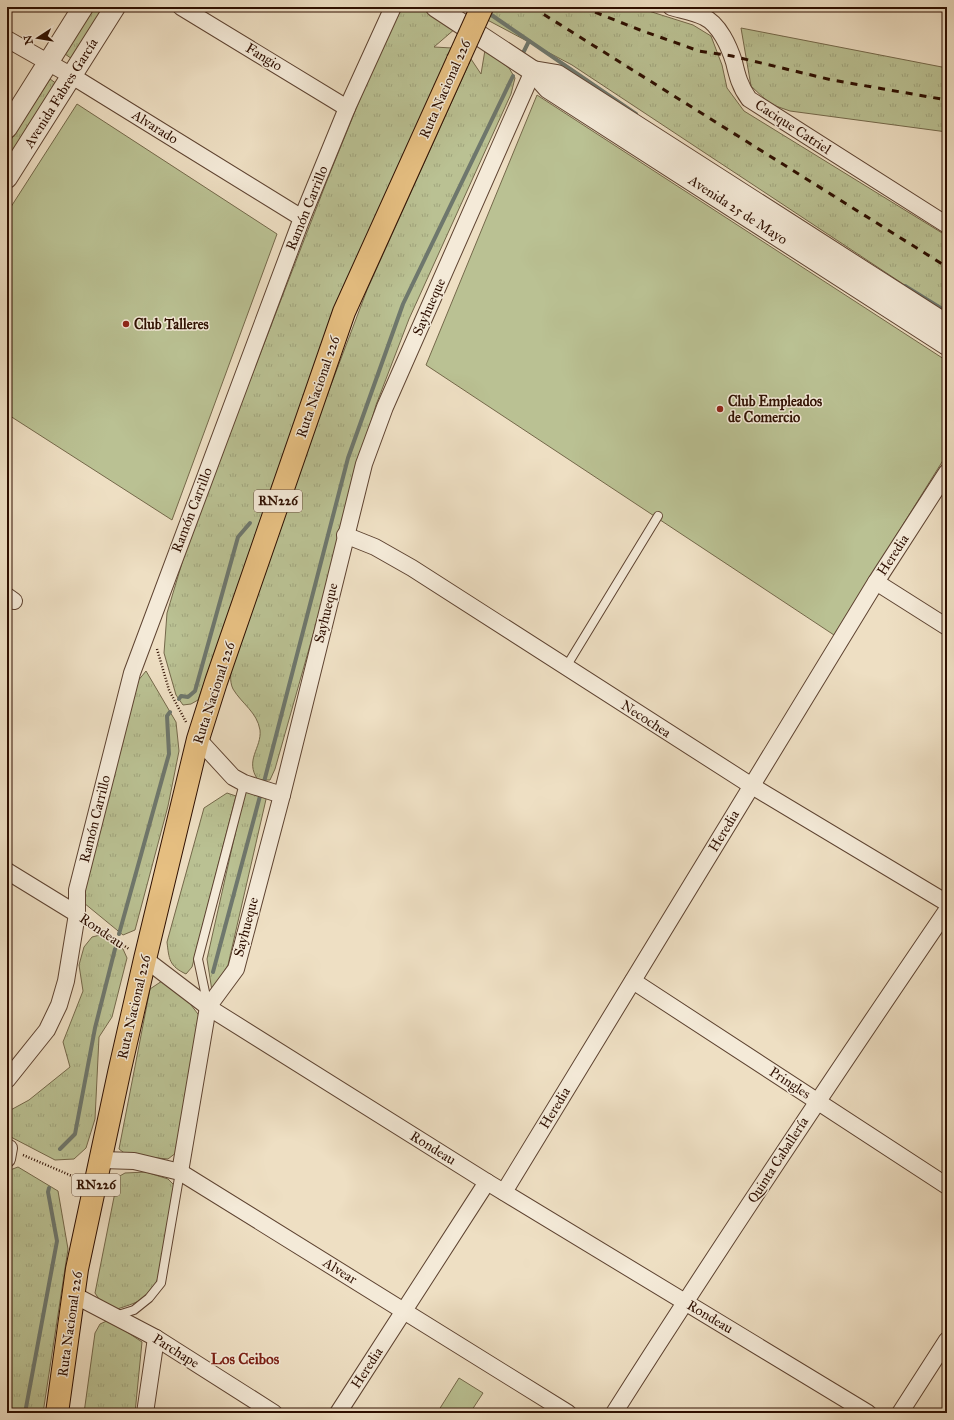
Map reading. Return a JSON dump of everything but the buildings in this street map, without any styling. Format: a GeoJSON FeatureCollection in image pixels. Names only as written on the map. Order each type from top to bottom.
{"type":"FeatureCollection","features":[{"type":"Feature","properties":{"kind":"highway","name":"Ruta Nacional 226"},"geometry":{"type":"LineString","coordinates":[[57,1413],[78,1269],[144,959],[198,739],[344,312],[482,7]]}},
{"type":"Feature","properties":{"kind":"street","name":"Avenida Fabres García"},"geometry":{"type":"LineString","coordinates":[[7,128],[83,7]]}},
{"type":"Feature","properties":{"kind":"street","name":"Avenida Fabres García"},"geometry":{"type":"LineString","coordinates":[[7,178],[115,7]]}},
{"type":"Feature","properties":{"kind":"street","name":"Fangio"},"geometry":{"type":"LineString","coordinates":[[181,7],[347,108]]}},
{"type":"Feature","properties":{"kind":"street","name":"Ramón Carrillo"},"geometry":{"type":"LineString","coordinates":[[7,1080],[47,1030],[59,1005],[66,981],[77,914],[77,890],[132,673],[302,218],[347,108],[392,7]]}},
{"type":"Feature","properties":{"kind":"street","name":"Avenida 25 de Mayo"},"geometry":{"type":"LineString","coordinates":[[436,7],[533,71],[548,88],[947,345]]}},
{"type":"Feature","properties":{"kind":"street","name":"Cacique Catriel"},"geometry":{"type":"LineString","coordinates":[[671,7],[704,17],[713,24],[721,34],[732,56],[742,90],[749,98],[947,225]]}},
{"type":"Feature","properties":{"kind":"street","name":"Alvarado"},"geometry":{"type":"LineString","coordinates":[[7,39],[72,76],[302,218]]}},
{"type":"Feature","properties":{"kind":"street","name":"Avenida 25 de Mayo"},"geometry":{"type":"LineString","coordinates":[[533,71],[557,75],[947,325]]}},
{"type":"Feature","properties":{"kind":"street","name":"Sayhueque"},"geometry":{"type":"LineString","coordinates":[[180,1172],[208,1007],[236,969],[282,795],[364,464],[385,407],[533,71]]}},
{"type":"Feature","properties":{"kind":"street","name":"Heredia"},"geometry":{"type":"LineString","coordinates":[[504,1192],[876,582],[947,472]]}},
{"type":"Feature","properties":{"kind":"street","name":"Necochea"},"geometry":{"type":"LineString","coordinates":[[346,536],[376,546],[752,786],[947,903]]}},
{"type":"Feature","properties":{"kind":"street"},"geometry":{"type":"LineString","coordinates":[[876,582],[947,627]]}},
{"type":"Feature","properties":{"kind":"street"},"geometry":{"type":"LineString","coordinates":[[198,739],[234,776],[244,783],[282,795]]}},
{"type":"Feature","properties":{"kind":"street","name":"Rondeau"},"geometry":{"type":"LineString","coordinates":[[7,871],[77,914]]}},
{"type":"Feature","properties":{"kind":"street","name":"Quinta Caballería"},"geometry":{"type":"LineString","coordinates":[[614,1413],[817,1101],[947,910]]}},
{"type":"Feature","properties":{"kind":"street","name":"Rondeau"},"geometry":{"type":"LineString","coordinates":[[144,959],[208,1007],[487,1182],[868,1413]]}},
{"type":"Feature","properties":{"kind":"street","name":"Pringles"},"geometry":{"type":"LineString","coordinates":[[632,981],[947,1186]]}},
{"type":"Feature","properties":{"kind":"street","name":"Alvear"},"geometry":{"type":"LineString","coordinates":[[102,1160],[134,1161],[180,1172],[568,1413]]}},
{"type":"Feature","properties":{"kind":"street","name":"Heredia"},"geometry":{"type":"LineString","coordinates":[[338,1413],[487,1182]]}},
{"type":"Feature","properties":{"kind":"street","name":"Parchape"},"geometry":{"type":"LineString","coordinates":[[74,1295],[156,1338],[274,1413]]}},
{"type":"Feature","properties":{"kind":"street"},"geometry":{"type":"LineString","coordinates":[[145,1413],[156,1338]]}},
{"type":"Feature","properties":{"kind":"street"},"geometry":{"type":"LineString","coordinates":[[900,1413],[947,1340]]}},
{"type":"Feature","properties":{"kind":"lane"},"geometry":{"type":"LineString","coordinates":[[566,667],[658,516]]}},
{"type":"Feature","properties":{"kind":"lane"},"geometry":{"type":"LineString","coordinates":[[208,1007],[198,959],[244,783]]}},
{"type":"Feature","properties":{"kind":"lane"},"geometry":{"type":"LineString","coordinates":[[114,1316],[134,1310],[149,1298],[161,1283],[180,1172]]}},
{"type":"Feature","properties":{"kind":"path"},"geometry":{"type":"LineString","coordinates":[[156,642],[158,655],[169,690],[183,719],[198,739]]}},
{"type":"Feature","properties":{"kind":"path","name":"Rondeau"},"geometry":{"type":"LineString","coordinates":[[77,914],[144,959]]}},
{"type":"Feature","properties":{"kind":"path"},"geometry":{"type":"LineString","coordinates":[[8,1152],[62,1173],[80,1179],[97,1182]]}},
{"type":"Feature","properties":{"kind":"green space"},"geometry":{"type":"Polygon","coordinates":[[[94,7],[105,7],[72,59],[65,54],[94,7]]]}},
{"type":"Feature","properties":{"kind":"green space"},"geometry":{"type":"Polygon","coordinates":[[[463,7],[636,7],[693,25],[711,36],[722,65],[727,88],[744,111],[947,236],[947,313],[572,65],[463,7]]]}},
{"type":"Feature","properties":{"kind":"green space"},"geometry":{"type":"Polygon","coordinates":[[[397,8],[427,8],[456,28],[434,47],[452,48],[239,586],[198,700],[191,704],[183,705],[176,695],[164,653],[167,613],[191,533],[328,178],[397,8]]]}},
{"type":"Feature","properties":{"kind":"green space"},"geometry":{"type":"Polygon","coordinates":[[[741,28],[947,68],[947,132],[790,111],[770,104],[751,86],[741,28]]]}},
{"type":"Feature","properties":{"kind":"green space"},"geometry":{"type":"Polygon","coordinates":[[[485,50],[509,68],[515,78],[511,94],[409,319],[376,405],[348,499],[320,610],[275,769],[270,780],[258,780],[254,773],[253,760],[259,743],[260,730],[253,713],[233,689],[231,679],[232,662],[301,464],[367,290],[471,59],[481,74],[485,50]]]}},
{"type":"Feature","properties":{"kind":"green space"},"geometry":{"type":"Polygon","coordinates":[[[50,79],[57,84],[7,163],[7,146],[50,79]]]}},
{"type":"Feature","properties":{"kind":"green space","name":"Club Empleados de Comercio"},"geometry":{"type":"Polygon","coordinates":[[[537,95],[947,361],[947,454],[834,635],[426,365],[537,95]]]}},
{"type":"Feature","properties":{"kind":"green space","name":"Club Talleres"},"geometry":{"type":"Polygon","coordinates":[[[77,104],[277,234],[172,520],[7,414],[7,213],[77,104]]]}},
{"type":"Feature","properties":{"kind":"green space"},"geometry":{"type":"Polygon","coordinates":[[[146,671],[176,722],[179,751],[168,806],[135,930],[123,935],[84,903],[81,887],[137,682],[146,671]]]}},
{"type":"Feature","properties":{"kind":"green space"},"geometry":{"type":"Polygon","coordinates":[[[245,790],[267,795],[228,965],[212,991],[207,959],[245,790]]]}},
{"type":"Feature","properties":{"kind":"green space"},"geometry":{"type":"Polygon","coordinates":[[[227,793],[236,796],[192,967],[186,974],[173,965],[169,957],[167,942],[204,808],[227,793]]]}},
{"type":"Feature","properties":{"kind":"green space"},"geometry":{"type":"Polygon","coordinates":[[[100,935],[123,949],[127,958],[112,1017],[99,1037],[95,1119],[86,1148],[74,1159],[55,1160],[7,1135],[7,1112],[29,1100],[70,1067],[63,1042],[83,991],[79,965],[84,947],[92,937],[100,935]]]}},
{"type":"Feature","properties":{"kind":"green space"},"geometry":{"type":"Polygon","coordinates":[[[162,981],[188,1001],[201,1018],[181,1149],[168,1159],[127,1155],[119,1149],[150,989],[162,981]]]}},
{"type":"Feature","properties":{"kind":"green space"},"geometry":{"type":"Polygon","coordinates":[[[18,1167],[58,1191],[68,1249],[43,1413],[7,1412],[7,1187],[10,1170],[18,1167]]]}},
{"type":"Feature","properties":{"kind":"green space"},"geometry":{"type":"Polygon","coordinates":[[[146,1172],[168,1179],[174,1185],[159,1274],[153,1289],[148,1295],[136,1302],[114,1310],[103,1305],[95,1293],[118,1177],[125,1173],[146,1172]]]}},
{"type":"Feature","properties":{"kind":"green space"},"geometry":{"type":"Polygon","coordinates":[[[109,1320],[142,1342],[135,1413],[84,1413],[95,1333],[100,1324],[109,1320]]]}},
{"type":"Feature","properties":{"kind":"green space"},"geometry":{"type":"Polygon","coordinates":[[[459,1378],[483,1393],[470,1413],[437,1413],[459,1378]]]}},
{"type":"Feature","properties":{"kind":"waterway"},"geometry":{"type":"LineString","coordinates":[[487,12],[636,114]]}},
{"type":"Feature","properties":{"kind":"waterway"},"geometry":{"type":"LineString","coordinates":[[523,53],[529,41]]}},
{"type":"Feature","properties":{"kind":"waterway"},"geometry":{"type":"LineString","coordinates":[[264,782],[348,458],[403,304],[513,76]]}},
{"type":"Feature","properties":{"kind":"waterway"},"geometry":{"type":"LineString","coordinates":[[905,286],[947,312]]}},
{"type":"Feature","properties":{"kind":"waterway"},"geometry":{"type":"LineString","coordinates":[[179,699],[181,696],[188,697],[195,691],[238,537],[250,523]]}},
{"type":"Feature","properties":{"kind":"waterway"},"geometry":{"type":"LineString","coordinates":[[119,934],[169,754],[167,716],[170,712]]}},
{"type":"Feature","properties":{"kind":"waterway"},"geometry":{"type":"LineString","coordinates":[[213,972],[260,796]]}},
{"type":"Feature","properties":{"kind":"waterway"},"geometry":{"type":"LineString","coordinates":[[60,1149],[75,1134],[95,1028],[115,949]]}},
{"type":"Feature","properties":{"kind":"waterway"},"geometry":{"type":"LineString","coordinates":[[25,1413],[57,1241],[48,1192],[49,1188]]}},
{"type":"Feature","properties":{"kind":"railway"},"geometry":{"type":"LineString","coordinates":[[532,7],[947,267]]}},
{"type":"Feature","properties":{"kind":"railway"},"geometry":{"type":"LineString","coordinates":[[582,7],[699,51],[732,56],[832,80],[947,100]]}},
{"type":"Feature","properties":{"kind":"place","name":"Club Talleres"},"geometry":{"type":"Point","coordinates":[126,324]}},
{"type":"Feature","properties":{"kind":"place","name":"Club Empleados de Comercio"},"geometry":{"type":"Point","coordinates":[720,409]}},
{"type":"Feature","properties":{"kind":"district","name":"Los Ceibos"},"geometry":{"type":"Point","coordinates":[245,1359]}}]}
